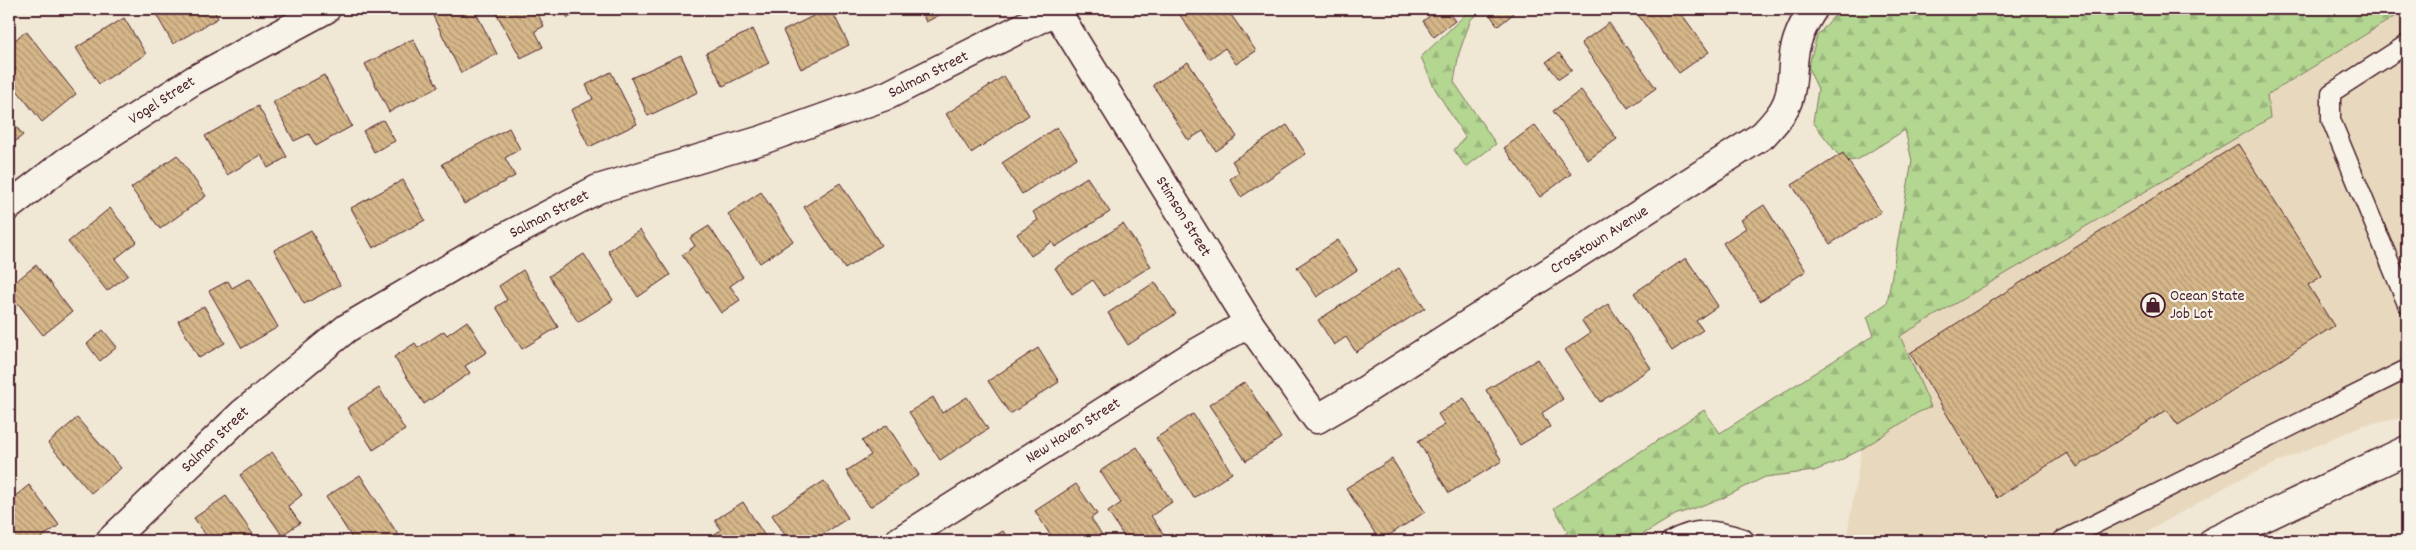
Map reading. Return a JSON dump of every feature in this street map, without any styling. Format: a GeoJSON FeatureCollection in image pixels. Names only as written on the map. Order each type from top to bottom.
{"type":"FeatureCollection","features":[{"type":"Feature","properties":{"kind":"street","name":"Vogel Street"},"geometry":{"type":"LineString","coordinates":[[9,206],[66,162],[194,80],[326,9]]}},
{"type":"Feature","properties":{"kind":"street","name":"Crosstown Avenue"},"geometry":{"type":"LineString","coordinates":[[1317,419],[1350,400],[1763,135],[1778,117],[1788,99],[1794,76],[1794,55],[1797,37],[1813,9]]}},
{"type":"Feature","properties":{"kind":"street","name":"Stimson Street"},"geometry":{"type":"LineString","coordinates":[[1057,10],[1250,324],[1317,419]]}},
{"type":"Feature","properties":{"kind":"street","name":"Salman Street"},"geometry":{"type":"LineString","coordinates":[[110,541],[244,413],[348,328],[484,248],[598,189],[762,140],[888,94],[1057,10]]}},
{"type":"Feature","properties":{"kind":"street","name":"New Haven Street"},"geometry":{"type":"LineString","coordinates":[[899,541],[1193,355],[1250,324]]}},
{"type":"Feature","properties":{"kind":"street"},"geometry":{"type":"LineString","coordinates":[[2214,541],[2407,450]]}},
{"type":"Feature","properties":{"kind":"lane"},"geometry":{"type":"LineString","coordinates":[[2407,44],[2331,93],[2331,120],[2407,304]]}},
{"type":"Feature","properties":{"kind":"lane"},"geometry":{"type":"LineString","coordinates":[[2061,541],[2407,369]]}},
{"type":"Feature","properties":{"kind":"lane"},"geometry":{"type":"LineString","coordinates":[[1670,541],[1683,533],[1718,529],[1743,538],[1746,541]]}},
{"type":"Feature","properties":{"kind":"shaded area"},"geometry":{"type":"Polygon","coordinates":[[[2407,9],[2407,417],[2363,425],[2238,480],[2131,541],[1846,541],[1879,348],[2270,118],[2267,95],[2407,9]]]}},
{"type":"Feature","properties":{"kind":"green space"},"geometry":{"type":"Polygon","coordinates":[[[1463,9],[1485,9],[1471,19],[1459,53],[1454,82],[1496,144],[1466,167],[1454,150],[1465,137],[1434,87],[1421,57],[1466,14],[1463,9]]]}},
{"type":"Feature","properties":{"kind":"green space"},"geometry":{"type":"Polygon","coordinates":[[[1840,9],[2407,9],[2267,95],[2270,118],[1900,336],[1931,407],[1917,413],[1862,449],[1837,462],[1814,471],[1765,477],[1723,498],[1675,515],[1632,541],[1555,541],[1568,532],[1554,508],[1704,410],[1720,433],[1874,335],[1867,317],[1887,303],[1912,161],[1905,130],[1857,160],[1843,161],[1813,122],[1818,89],[1808,68],[1817,36],[1840,9]]]}},
{"type":"Feature","properties":{"kind":"building"},"geometry":{"type":"Polygon","coordinates":[[[153,9],[213,9],[218,18],[173,44],[153,9]]]}},
{"type":"Feature","properties":{"kind":"building"},"geometry":{"type":"Polygon","coordinates":[[[447,9],[474,9],[497,54],[461,73],[433,16],[447,9]]]}},
{"type":"Feature","properties":{"kind":"building"},"geometry":{"type":"Polygon","coordinates":[[[494,9],[535,9],[544,26],[535,31],[543,47],[521,58],[494,9]]]}},
{"type":"Feature","properties":{"kind":"building"},"geometry":{"type":"Polygon","coordinates":[[[563,9],[585,9],[568,18],[563,9]]]}},
{"type":"Feature","properties":{"kind":"building"},"geometry":{"type":"Polygon","coordinates":[[[827,9],[831,9],[849,45],[801,69],[783,31],[827,9]]]}},
{"type":"Feature","properties":{"kind":"building"},"geometry":{"type":"Polygon","coordinates":[[[920,9],[951,9],[926,22],[920,9]]]}},
{"type":"Feature","properties":{"kind":"building"},"geometry":{"type":"Polygon","coordinates":[[[1189,9],[1227,9],[1256,51],[1236,64],[1225,48],[1209,59],[1180,15],[1189,9]]]}},
{"type":"Feature","properties":{"kind":"building"},"geometry":{"type":"Polygon","coordinates":[[[1439,9],[1446,9],[1455,21],[1434,37],[1423,21],[1439,9]]]}},
{"type":"Feature","properties":{"kind":"building"},"geometry":{"type":"Polygon","coordinates":[[[1498,9],[1509,9],[1513,14],[1498,26],[1490,15],[1498,9]]]}},
{"type":"Feature","properties":{"kind":"building"},"geometry":{"type":"Polygon","coordinates":[[[1634,9],[1678,9],[1709,52],[1679,73],[1634,9]]]}},
{"type":"Feature","properties":{"kind":"building"},"geometry":{"type":"Polygon","coordinates":[[[124,18],[146,54],[99,84],[76,48],[124,18]]]}},
{"type":"Feature","properties":{"kind":"building"},"geometry":{"type":"Polygon","coordinates":[[[1609,23],[1656,88],[1628,108],[1581,43],[1609,23]]]}},
{"type":"Feature","properties":{"kind":"building"},"geometry":{"type":"Polygon","coordinates":[[[753,29],[769,63],[723,86],[706,53],[753,29]]]}},
{"type":"Feature","properties":{"kind":"building"},"geometry":{"type":"Polygon","coordinates":[[[26,31],[76,94],[42,122],[9,80],[9,74],[16,69],[9,60],[9,45],[26,31]]]}},
{"type":"Feature","properties":{"kind":"building"},"geometry":{"type":"Polygon","coordinates":[[[413,39],[438,87],[389,112],[365,64],[413,39]]]}},
{"type":"Feature","properties":{"kind":"building"},"geometry":{"type":"Polygon","coordinates":[[[1559,53],[1572,70],[1559,79],[1546,62],[1559,53]]]}},
{"type":"Feature","properties":{"kind":"building"},"geometry":{"type":"Polygon","coordinates":[[[681,55],[698,92],[648,116],[631,78],[681,55]]]}},
{"type":"Feature","properties":{"kind":"building"},"geometry":{"type":"Polygon","coordinates":[[[1188,62],[1237,137],[1216,151],[1203,131],[1188,140],[1153,85],[1188,62]]]}},
{"type":"Feature","properties":{"kind":"building"},"geometry":{"type":"Polygon","coordinates":[[[611,72],[637,124],[589,147],[571,110],[593,99],[586,85],[611,72]]]}},
{"type":"Feature","properties":{"kind":"building"},"geometry":{"type":"Polygon","coordinates":[[[324,75],[352,126],[316,146],[309,134],[294,141],[273,102],[324,75]]]}},
{"type":"Feature","properties":{"kind":"building"},"geometry":{"type":"Polygon","coordinates":[[[1004,76],[1029,115],[971,153],[946,114],[1004,76]]]}},
{"type":"Feature","properties":{"kind":"building"},"geometry":{"type":"Polygon","coordinates":[[[1581,90],[1617,139],[1588,160],[1553,111],[1581,90]]]}},
{"type":"Feature","properties":{"kind":"building"},"geometry":{"type":"Polygon","coordinates":[[[258,106],[287,157],[268,168],[261,155],[227,175],[205,136],[258,106]]]}},
{"type":"Feature","properties":{"kind":"building"},"geometry":{"type":"Polygon","coordinates":[[[9,118],[23,135],[9,147],[9,118]]]}},
{"type":"Feature","properties":{"kind":"building"},"geometry":{"type":"Polygon","coordinates":[[[383,120],[395,141],[374,152],[363,131],[383,120]]]}},
{"type":"Feature","properties":{"kind":"building"},"geometry":{"type":"Polygon","coordinates":[[[1287,125],[1306,154],[1241,197],[1230,179],[1239,172],[1232,161],[1287,125]]]}},
{"type":"Feature","properties":{"kind":"building"},"geometry":{"type":"Polygon","coordinates":[[[1535,125],[1571,174],[1540,197],[1504,148],[1535,125]]]}},
{"type":"Feature","properties":{"kind":"building"},"geometry":{"type":"Polygon","coordinates":[[[1057,127],[1077,158],[1022,194],[1002,163],[1057,127]]]}},
{"type":"Feature","properties":{"kind":"building"},"geometry":{"type":"Polygon","coordinates":[[[509,128],[520,149],[505,158],[515,176],[464,204],[442,164],[509,128]]]}},
{"type":"Feature","properties":{"kind":"building","name":"Ocean State Job Lot"},"geometry":{"type":"Polygon","coordinates":[[[2238,144],[2322,276],[2308,285],[2334,326],[2178,425],[2167,410],[2077,467],[2067,453],[1997,498],[1910,353],[2238,144]]]}},
{"type":"Feature","properties":{"kind":"building"},"geometry":{"type":"Polygon","coordinates":[[[1843,153],[1881,212],[1830,244],[1792,185],[1843,153]]]}},
{"type":"Feature","properties":{"kind":"building"},"geometry":{"type":"Polygon","coordinates":[[[177,155],[206,196],[160,229],[131,188],[177,155]]]}},
{"type":"Feature","properties":{"kind":"building"},"geometry":{"type":"Polygon","coordinates":[[[1087,177],[1110,212],[1055,247],[1052,242],[1031,256],[1017,234],[1038,220],[1033,212],[1087,177]]]}},
{"type":"Feature","properties":{"kind":"building"},"geometry":{"type":"Polygon","coordinates":[[[403,180],[425,220],[373,248],[351,208],[403,180]]]}},
{"type":"Feature","properties":{"kind":"building"},"geometry":{"type":"Polygon","coordinates":[[[840,183],[881,245],[845,269],[804,207],[840,183]]]}},
{"type":"Feature","properties":{"kind":"building"},"geometry":{"type":"Polygon","coordinates":[[[761,192],[793,241],[760,263],[728,214],[761,192]]]}},
{"type":"Feature","properties":{"kind":"building"},"geometry":{"type":"Polygon","coordinates":[[[1764,205],[1806,271],[1760,301],[1723,243],[1746,228],[1741,220],[1764,205]]]}},
{"type":"Feature","properties":{"kind":"building"},"geometry":{"type":"Polygon","coordinates":[[[110,208],[137,242],[115,259],[128,275],[107,291],[68,242],[110,208]]]}},
{"type":"Feature","properties":{"kind":"building"},"geometry":{"type":"Polygon","coordinates":[[[1123,224],[1151,266],[1104,296],[1093,280],[1072,294],[1055,268],[1123,224]]]}},
{"type":"Feature","properties":{"kind":"building"},"geometry":{"type":"Polygon","coordinates":[[[709,226],[743,277],[730,286],[740,300],[721,313],[682,255],[695,246],[690,238],[709,226]]]}},
{"type":"Feature","properties":{"kind":"building"},"geometry":{"type":"Polygon","coordinates":[[[311,230],[340,285],[304,304],[274,250],[311,230]]]}},
{"type":"Feature","properties":{"kind":"building"},"geometry":{"type":"Polygon","coordinates":[[[640,230],[670,275],[638,297],[608,251],[640,230]]]}},
{"type":"Feature","properties":{"kind":"building"},"geometry":{"type":"Polygon","coordinates":[[[1338,240],[1357,270],[1317,297],[1297,267],[1338,240]]]}},
{"type":"Feature","properties":{"kind":"building"},"geometry":{"type":"Polygon","coordinates":[[[584,254],[613,300],[578,322],[549,276],[584,254]]]}},
{"type":"Feature","properties":{"kind":"building"},"geometry":{"type":"Polygon","coordinates":[[[1686,258],[1718,306],[1696,321],[1703,330],[1672,351],[1634,293],[1686,258]]]}},
{"type":"Feature","properties":{"kind":"building"},"geometry":{"type":"Polygon","coordinates":[[[36,265],[72,312],[43,335],[9,292],[9,287],[36,265]]]}},
{"type":"Feature","properties":{"kind":"building"},"geometry":{"type":"Polygon","coordinates":[[[1399,268],[1425,308],[1356,352],[1346,337],[1334,345],[1318,320],[1399,268]]]}},
{"type":"Feature","properties":{"kind":"building"},"geometry":{"type":"Polygon","coordinates":[[[523,270],[558,327],[522,349],[496,307],[507,300],[499,286],[523,270]]]}},
{"type":"Feature","properties":{"kind":"building"},"geometry":{"type":"Polygon","coordinates":[[[250,278],[278,327],[242,348],[209,291],[228,281],[232,288],[250,278]]]}},
{"type":"Feature","properties":{"kind":"building"},"geometry":{"type":"Polygon","coordinates":[[[1155,282],[1176,314],[1128,345],[1108,313],[1155,282]]]}},
{"type":"Feature","properties":{"kind":"building"},"geometry":{"type":"Polygon","coordinates":[[[1608,304],[1651,368],[1600,402],[1565,350],[1590,333],[1582,321],[1608,304]]]}},
{"type":"Feature","properties":{"kind":"building"},"geometry":{"type":"Polygon","coordinates":[[[204,306],[225,343],[199,358],[178,321],[204,306]]]}},
{"type":"Feature","properties":{"kind":"building"},"geometry":{"type":"Polygon","coordinates":[[[467,321],[487,352],[465,366],[470,373],[424,404],[394,357],[415,343],[418,348],[444,331],[447,335],[467,321]]]}},
{"type":"Feature","properties":{"kind":"building"},"geometry":{"type":"Polygon","coordinates":[[[103,330],[117,347],[100,361],[87,344],[103,330]]]}},
{"type":"Feature","properties":{"kind":"building"},"geometry":{"type":"Polygon","coordinates":[[[9,334],[14,341],[9,345],[9,334]]]}},
{"type":"Feature","properties":{"kind":"building"},"geometry":{"type":"Polygon","coordinates":[[[1038,348],[1059,382],[1010,414],[988,381],[1038,348]]]}},
{"type":"Feature","properties":{"kind":"building"},"geometry":{"type":"Polygon","coordinates":[[[1538,359],[1563,399],[1542,413],[1550,427],[1520,445],[1486,390],[1538,359]]]}},
{"type":"Feature","properties":{"kind":"building"},"geometry":{"type":"Polygon","coordinates":[[[1245,382],[1281,438],[1246,461],[1209,405],[1245,382]]]}},
{"type":"Feature","properties":{"kind":"building"},"geometry":{"type":"Polygon","coordinates":[[[379,388],[405,430],[373,450],[347,408],[379,388]]]}},
{"type":"Feature","properties":{"kind":"building"},"geometry":{"type":"Polygon","coordinates":[[[933,397],[942,413],[967,397],[988,429],[940,460],[909,412],[933,397]]]}},
{"type":"Feature","properties":{"kind":"building"},"geometry":{"type":"Polygon","coordinates":[[[1464,398],[1502,461],[1449,493],[1418,441],[1445,425],[1438,414],[1464,398]]]}},
{"type":"Feature","properties":{"kind":"building"},"geometry":{"type":"Polygon","coordinates":[[[1193,414],[1232,473],[1194,498],[1156,438],[1193,414]]]}},
{"type":"Feature","properties":{"kind":"building"},"geometry":{"type":"Polygon","coordinates":[[[77,418],[121,468],[91,493],[48,443],[77,418]]]}},
{"type":"Feature","properties":{"kind":"building"},"geometry":{"type":"Polygon","coordinates":[[[887,425],[919,475],[870,507],[846,471],[871,455],[862,441],[887,425]]]}},
{"type":"Feature","properties":{"kind":"building"},"geometry":{"type":"Polygon","coordinates":[[[1137,447],[1172,502],[1151,516],[1164,535],[1154,541],[1127,541],[1108,512],[1121,503],[1100,471],[1137,447]]]}},
{"type":"Feature","properties":{"kind":"building"},"geometry":{"type":"Polygon","coordinates":[[[272,452],[302,495],[288,506],[300,523],[282,535],[240,475],[272,452]]]}},
{"type":"Feature","properties":{"kind":"building"},"geometry":{"type":"Polygon","coordinates":[[[1392,459],[1425,512],[1380,541],[1346,488],[1392,459]]]}},
{"type":"Feature","properties":{"kind":"building"},"geometry":{"type":"Polygon","coordinates":[[[360,475],[402,541],[354,541],[326,497],[360,475]]]}},
{"type":"Feature","properties":{"kind":"building"},"geometry":{"type":"Polygon","coordinates":[[[824,481],[848,518],[812,541],[789,541],[772,515],[824,481]]]}},
{"type":"Feature","properties":{"kind":"building"},"geometry":{"type":"Polygon","coordinates":[[[1076,484],[1097,514],[1091,518],[1106,541],[1054,541],[1035,511],[1076,484]]]}},
{"type":"Feature","properties":{"kind":"building"},"geometry":{"type":"Polygon","coordinates":[[[29,485],[59,525],[37,541],[11,541],[9,538],[9,501],[29,485]]]}},
{"type":"Feature","properties":{"kind":"building"},"geometry":{"type":"Polygon","coordinates":[[[226,496],[256,541],[210,541],[194,518],[226,496]]]}},
{"type":"Feature","properties":{"kind":"building"},"geometry":{"type":"Polygon","coordinates":[[[743,502],[768,541],[704,541],[721,530],[715,520],[743,502]]]}},
{"type":"Feature","properties":{"kind":"building"},"geometry":{"type":"Polygon","coordinates":[[[1003,531],[1010,541],[987,541],[1003,531]]]}},
{"type":"Feature","properties":{"kind":"place","name":"Ocean State Job Lot"},"geometry":{"type":"Point","coordinates":[2153,305]}}]}
